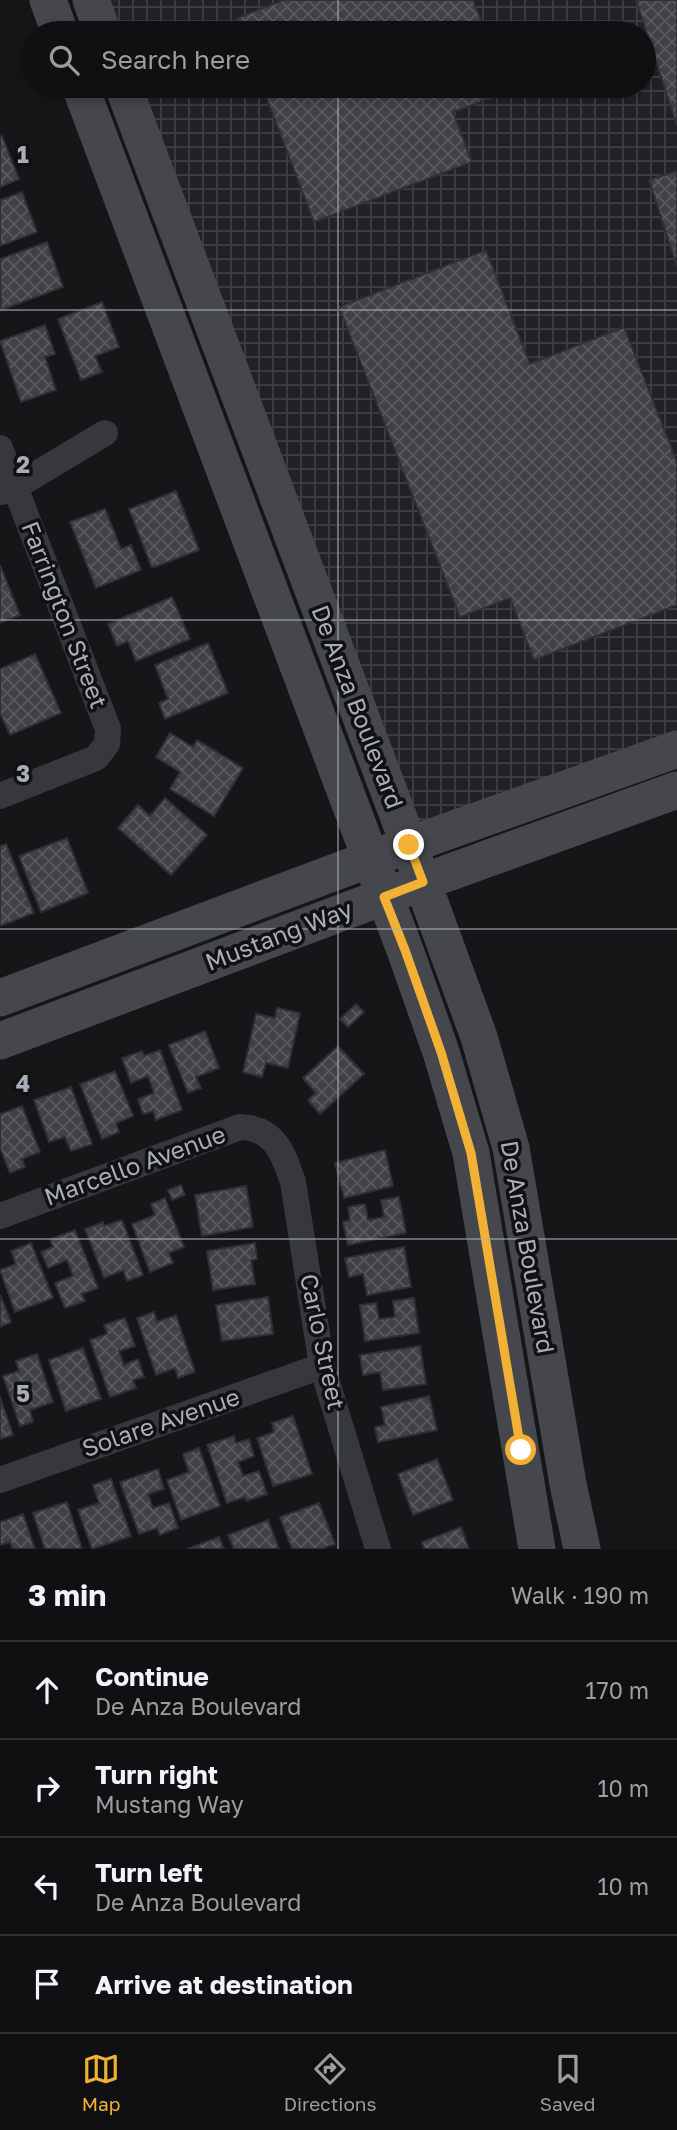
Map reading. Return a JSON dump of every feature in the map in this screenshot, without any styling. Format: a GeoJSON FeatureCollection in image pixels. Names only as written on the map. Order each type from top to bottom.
{"type":"FeatureCollection","features":[{"type":"Feature","properties":{"kind":"street"},"geometry":{"type":"LineString","coordinates":[[48,0],[56,21]]}},
{"type":"Feature","properties":{"kind":"street"},"geometry":{"type":"LineString","coordinates":[[91,0],[99,21]]}},
{"type":"Feature","properties":{"kind":"street","name":"De Anza Boulevard"},"geometry":{"type":"LineString","coordinates":[[85,98],[441,1052],[471,1153],[537,1549]]}},
{"type":"Feature","properties":{"kind":"street","name":"De Anza Boulevard"},"geometry":{"type":"LineString","coordinates":[[128,98],[479,1037],[511,1147],[568,1485],[582,1549]]}},
{"type":"Feature","properties":{"kind":"street"},"geometry":{"type":"LineString","coordinates":[[8,490],[105,433]]}},
{"type":"Feature","properties":{"kind":"street","name":"Farrington Street"},"geometry":{"type":"LineString","coordinates":[[0,448],[8,490],[108,729],[107,744],[96,758],[0,796]]}},
{"type":"Feature","properties":{"kind":"street","name":"Mustang Way"},"geometry":{"type":"LineString","coordinates":[[0,998],[370,859],[677,749]]}},
{"type":"Feature","properties":{"kind":"street","name":"Mustang Way"},"geometry":{"type":"LineString","coordinates":[[0,1041],[677,790]]}},
{"type":"Feature","properties":{"kind":"street","name":"Marcello Avenue"},"geometry":{"type":"LineString","coordinates":[[0,1216],[240,1127],[256,1128],[270,1136]]}},
{"type":"Feature","properties":{"kind":"street","name":"Carlo Street"},"geometry":{"type":"LineString","coordinates":[[270,1136],[285,1158],[293,1182],[322,1366],[378,1549]]}},
{"type":"Feature","properties":{"kind":"street","name":"Solare Avenue"},"geometry":{"type":"LineString","coordinates":[[0,1480],[322,1366]]}},
{"type":"Feature","properties":{"kind":"shaded area"},"geometry":{"type":"Polygon","coordinates":[[[97,0],[677,0],[677,732],[410,836],[133,98],[656,98],[656,21],[105,21],[97,0]]]}},
{"type":"Feature","properties":{"kind":"building"},"geometry":{"type":"Polygon","coordinates":[[[284,0],[473,0],[481,21],[238,21],[237,18],[284,0]]]}},
{"type":"Feature","properties":{"kind":"building"},"geometry":{"type":"Polygon","coordinates":[[[636,0],[677,0],[677,126],[656,61],[656,21],[643,21],[636,0]]]}},
{"type":"Feature","properties":{"kind":"building"},"geometry":{"type":"Polygon","coordinates":[[[267,98],[492,98],[453,112],[472,162],[314,222],[267,98]]]}},
{"type":"Feature","properties":{"kind":"building"},"geometry":{"type":"Polygon","coordinates":[[[2,136],[19,179],[0,187],[0,137],[2,136]]]}},
{"type":"Feature","properties":{"kind":"building"},"geometry":{"type":"Polygon","coordinates":[[[677,171],[677,267],[649,180],[677,171]]]}},
{"type":"Feature","properties":{"kind":"building"},"geometry":{"type":"Polygon","coordinates":[[[22,192],[37,232],[0,246],[0,200],[22,192]]]}},
{"type":"Feature","properties":{"kind":"building"},"geometry":{"type":"Polygon","coordinates":[[[47,242],[63,287],[1,310],[0,259],[47,242]]]}},
{"type":"Feature","properties":{"kind":"building"},"geometry":{"type":"Polygon","coordinates":[[[486,250],[530,364],[624,327],[677,462],[677,605],[534,660],[510,598],[460,617],[339,307],[486,250]]]}},
{"type":"Feature","properties":{"kind":"building"},"geometry":{"type":"Polygon","coordinates":[[[102,302],[119,347],[95,356],[102,372],[81,380],[58,319],[102,302]]]}},
{"type":"Feature","properties":{"kind":"building"},"geometry":{"type":"Polygon","coordinates":[[[45,325],[55,354],[45,357],[56,390],[21,402],[0,341],[45,325]]]}},
{"type":"Feature","properties":{"kind":"building"},"geometry":{"type":"Polygon","coordinates":[[[176,491],[199,550],[152,568],[129,509],[176,491]]]}},
{"type":"Feature","properties":{"kind":"building"},"geometry":{"type":"Polygon","coordinates":[[[105,509],[121,549],[131,545],[141,570],[96,588],[70,522],[105,509]]]}},
{"type":"Feature","properties":{"kind":"building"},"geometry":{"type":"Polygon","coordinates":[[[0,565],[20,615],[0,623],[0,565]]]}},
{"type":"Feature","properties":{"kind":"building"},"geometry":{"type":"Polygon","coordinates":[[[172,597],[190,639],[136,661],[128,641],[117,646],[108,624],[172,597]]]}},
{"type":"Feature","properties":{"kind":"building"},"geometry":{"type":"Polygon","coordinates":[[[208,643],[228,693],[165,719],[159,703],[168,699],[155,665],[208,643]]]}},
{"type":"Feature","properties":{"kind":"building"},"geometry":{"type":"Polygon","coordinates":[[[35,654],[61,713],[10,735],[0,713],[0,669],[35,654]]]}},
{"type":"Feature","properties":{"kind":"building"},"geometry":{"type":"Polygon","coordinates":[[[170,733],[193,747],[197,740],[243,768],[214,816],[170,789],[180,772],[156,757],[170,733]]]}},
{"type":"Feature","properties":{"kind":"building"},"geometry":{"type":"Polygon","coordinates":[[[165,798],[207,835],[171,875],[118,828],[138,805],[150,816],[165,798]]]}},
{"type":"Feature","properties":{"kind":"building"},"geometry":{"type":"Polygon","coordinates":[[[67,838],[88,893],[41,912],[19,856],[67,838]]]}},
{"type":"Feature","properties":{"kind":"building"},"geometry":{"type":"Polygon","coordinates":[[[6,844],[34,913],[0,926],[0,846],[6,844]]]}},
{"type":"Feature","properties":{"kind":"building"},"geometry":{"type":"Polygon","coordinates":[[[356,1004],[364,1012],[348,1027],[340,1019],[356,1004]]]}},
{"type":"Feature","properties":{"kind":"building"},"geometry":{"type":"Polygon","coordinates":[[[277,1008],[300,1013],[288,1068],[266,1063],[262,1077],[243,1072],[256,1014],[275,1018],[277,1008]]]}},
{"type":"Feature","properties":{"kind":"building"},"geometry":{"type":"Polygon","coordinates":[[[205,1031],[219,1068],[196,1077],[201,1088],[188,1093],[169,1045],[205,1031]]]}},
{"type":"Feature","properties":{"kind":"building"},"geometry":{"type":"Polygon","coordinates":[[[338,1046],[364,1074],[320,1114],[308,1100],[316,1093],[303,1078],[338,1046]]]}},
{"type":"Feature","properties":{"kind":"building"},"geometry":{"type":"Polygon","coordinates":[[[160,1050],[182,1110],[156,1120],[153,1111],[143,1114],[138,1099],[154,1093],[148,1076],[131,1083],[122,1058],[142,1051],[144,1056],[160,1050]]]}},
{"type":"Feature","properties":{"kind":"building"},"geometry":{"type":"Polygon","coordinates":[[[115,1071],[133,1116],[116,1123],[119,1132],[102,1139],[80,1084],[115,1071]]]}},
{"type":"Feature","properties":{"kind":"building"},"geometry":{"type":"Polygon","coordinates":[[[71,1087],[92,1144],[71,1151],[65,1137],[49,1142],[34,1100],[71,1087]]]}},
{"type":"Feature","properties":{"kind":"building"},"geometry":{"type":"Polygon","coordinates":[[[22,1106],[40,1152],[22,1159],[25,1167],[10,1173],[0,1148],[0,1114],[22,1106]]]}},
{"type":"Feature","properties":{"kind":"building"},"geometry":{"type":"Polygon","coordinates":[[[385,1150],[393,1186],[344,1198],[335,1163],[385,1150]]]}},
{"type":"Feature","properties":{"kind":"building"},"geometry":{"type":"Polygon","coordinates":[[[181,1185],[185,1195],[172,1200],[168,1190],[181,1185]]]}},
{"type":"Feature","properties":{"kind":"building"},"geometry":{"type":"Polygon","coordinates":[[[246,1186],[253,1227],[202,1236],[195,1195],[246,1186]]]}},
{"type":"Feature","properties":{"kind":"building"},"geometry":{"type":"Polygon","coordinates":[[[399,1197],[406,1233],[348,1245],[343,1222],[350,1220],[348,1207],[365,1204],[368,1220],[384,1217],[381,1200],[399,1197]]]}},
{"type":"Feature","properties":{"kind":"building"},"geometry":{"type":"Polygon","coordinates":[[[165,1198],[184,1247],[169,1253],[173,1263],[150,1272],[132,1224],[155,1215],[151,1204],[165,1198]]]}},
{"type":"Feature","properties":{"kind":"building"},"geometry":{"type":"Polygon","coordinates":[[[122,1220],[143,1275],[127,1281],[123,1270],[104,1278],[85,1229],[103,1222],[104,1226],[122,1220]]]}},
{"type":"Feature","properties":{"kind":"building"},"geometry":{"type":"Polygon","coordinates":[[[75,1230],[98,1288],[82,1294],[85,1301],[65,1308],[55,1283],[73,1276],[67,1260],[48,1268],[41,1252],[53,1247],[50,1239],[75,1230]]]}},
{"type":"Feature","properties":{"kind":"building"},"geometry":{"type":"Polygon","coordinates":[[[31,1243],[53,1298],[15,1312],[0,1270],[16,1264],[11,1251],[31,1243]]]}},
{"type":"Feature","properties":{"kind":"building"},"geometry":{"type":"Polygon","coordinates":[[[255,1243],[257,1259],[251,1260],[255,1284],[213,1290],[207,1251],[255,1243]]]}},
{"type":"Feature","properties":{"kind":"building"},"geometry":{"type":"Polygon","coordinates":[[[404,1247],[411,1287],[367,1295],[363,1274],[349,1277],[345,1258],[404,1247]]]}},
{"type":"Feature","properties":{"kind":"building"},"geometry":{"type":"Polygon","coordinates":[[[0,1295],[11,1322],[0,1327],[0,1295]]]}},
{"type":"Feature","properties":{"kind":"building"},"geometry":{"type":"Polygon","coordinates":[[[268,1297],[273,1334],[222,1341],[216,1305],[268,1297]]]}},
{"type":"Feature","properties":{"kind":"building"},"geometry":{"type":"Polygon","coordinates":[[[414,1298],[419,1333],[365,1341],[360,1305],[376,1303],[379,1319],[395,1317],[393,1301],[414,1298]]]}},
{"type":"Feature","properties":{"kind":"building"},"geometry":{"type":"Polygon","coordinates":[[[154,1312],[157,1322],[176,1315],[195,1372],[178,1378],[175,1368],[156,1375],[137,1318],[154,1312]]]}},
{"type":"Feature","properties":{"kind":"building"},"geometry":{"type":"Polygon","coordinates":[[[125,1318],[135,1346],[119,1351],[124,1365],[138,1359],[144,1377],[133,1380],[136,1388],[110,1397],[90,1340],[107,1334],[104,1325],[125,1318]]]}},
{"type":"Feature","properties":{"kind":"building"},"geometry":{"type":"Polygon","coordinates":[[[420,1346],[426,1384],[383,1390],[380,1372],[363,1375],[360,1355],[420,1346]]]}},
{"type":"Feature","properties":{"kind":"building"},"geometry":{"type":"Polygon","coordinates":[[[83,1348],[101,1399],[66,1411],[49,1360],[83,1348]]]}},
{"type":"Feature","properties":{"kind":"building"},"geometry":{"type":"Polygon","coordinates":[[[37,1354],[53,1402],[30,1410],[33,1422],[20,1426],[3,1376],[19,1371],[16,1361],[37,1354]]]}},
{"type":"Feature","properties":{"kind":"building"},"geometry":{"type":"Polygon","coordinates":[[[429,1396],[437,1430],[378,1442],[375,1427],[385,1425],[381,1407],[429,1396]]]}},
{"type":"Feature","properties":{"kind":"building"},"geometry":{"type":"Polygon","coordinates":[[[0,1397],[13,1435],[0,1439],[0,1397]]]}},
{"type":"Feature","properties":{"kind":"building"},"geometry":{"type":"Polygon","coordinates":[[[293,1416],[312,1474],[273,1486],[257,1438],[274,1432],[272,1423],[293,1416]]]}},
{"type":"Feature","properties":{"kind":"building"},"geometry":{"type":"Polygon","coordinates":[[[234,1436],[236,1443],[249,1439],[254,1456],[238,1462],[243,1476],[259,1471],[267,1494],[246,1501],[245,1497],[227,1503],[207,1445],[234,1436]]]}},
{"type":"Feature","properties":{"kind":"building"},"geometry":{"type":"Polygon","coordinates":[[[199,1448],[220,1506],[181,1520],[167,1480],[189,1472],[183,1454],[199,1448]]]}},
{"type":"Feature","properties":{"kind":"building"},"geometry":{"type":"Polygon","coordinates":[[[437,1459],[453,1500],[413,1515],[398,1474],[437,1459]]]}},
{"type":"Feature","properties":{"kind":"building"},"geometry":{"type":"Polygon","coordinates":[[[158,1469],[164,1489],[148,1494],[153,1508],[169,1503],[178,1528],[160,1535],[157,1528],[139,1534],[120,1482],[158,1469]]]}},
{"type":"Feature","properties":{"kind":"building"},"geometry":{"type":"Polygon","coordinates":[[[111,1479],[131,1536],[92,1549],[78,1510],[99,1503],[93,1485],[111,1479]]]}},
{"type":"Feature","properties":{"kind":"building"},"geometry":{"type":"Polygon","coordinates":[[[67,1502],[82,1549],[45,1549],[33,1513],[67,1502]]]}},
{"type":"Feature","properties":{"kind":"building"},"geometry":{"type":"Polygon","coordinates":[[[319,1503],[335,1544],[321,1549],[292,1549],[280,1517],[319,1503]]]}},
{"type":"Feature","properties":{"kind":"building"},"geometry":{"type":"Polygon","coordinates":[[[23,1514],[35,1549],[13,1549],[10,1542],[0,1545],[0,1522],[23,1514]]]}},
{"type":"Feature","properties":{"kind":"building"},"geometry":{"type":"Polygon","coordinates":[[[268,1520],[279,1549],[234,1549],[228,1535],[268,1520]]]}},
{"type":"Feature","properties":{"kind":"building"},"geometry":{"type":"Polygon","coordinates":[[[461,1527],[469,1549],[424,1549],[422,1542],[461,1527]]]}},
{"type":"Feature","properties":{"kind":"building"},"geometry":{"type":"Polygon","coordinates":[[[219,1537],[224,1549],[187,1549],[219,1537]]]}},
{"type":"Feature","properties":{"kind":"route"},"geometry":{"type":"LineString","coordinates":[[409,845],[423,882],[384,897],[441,1052],[471,1153],[521,1450]]}}]}
